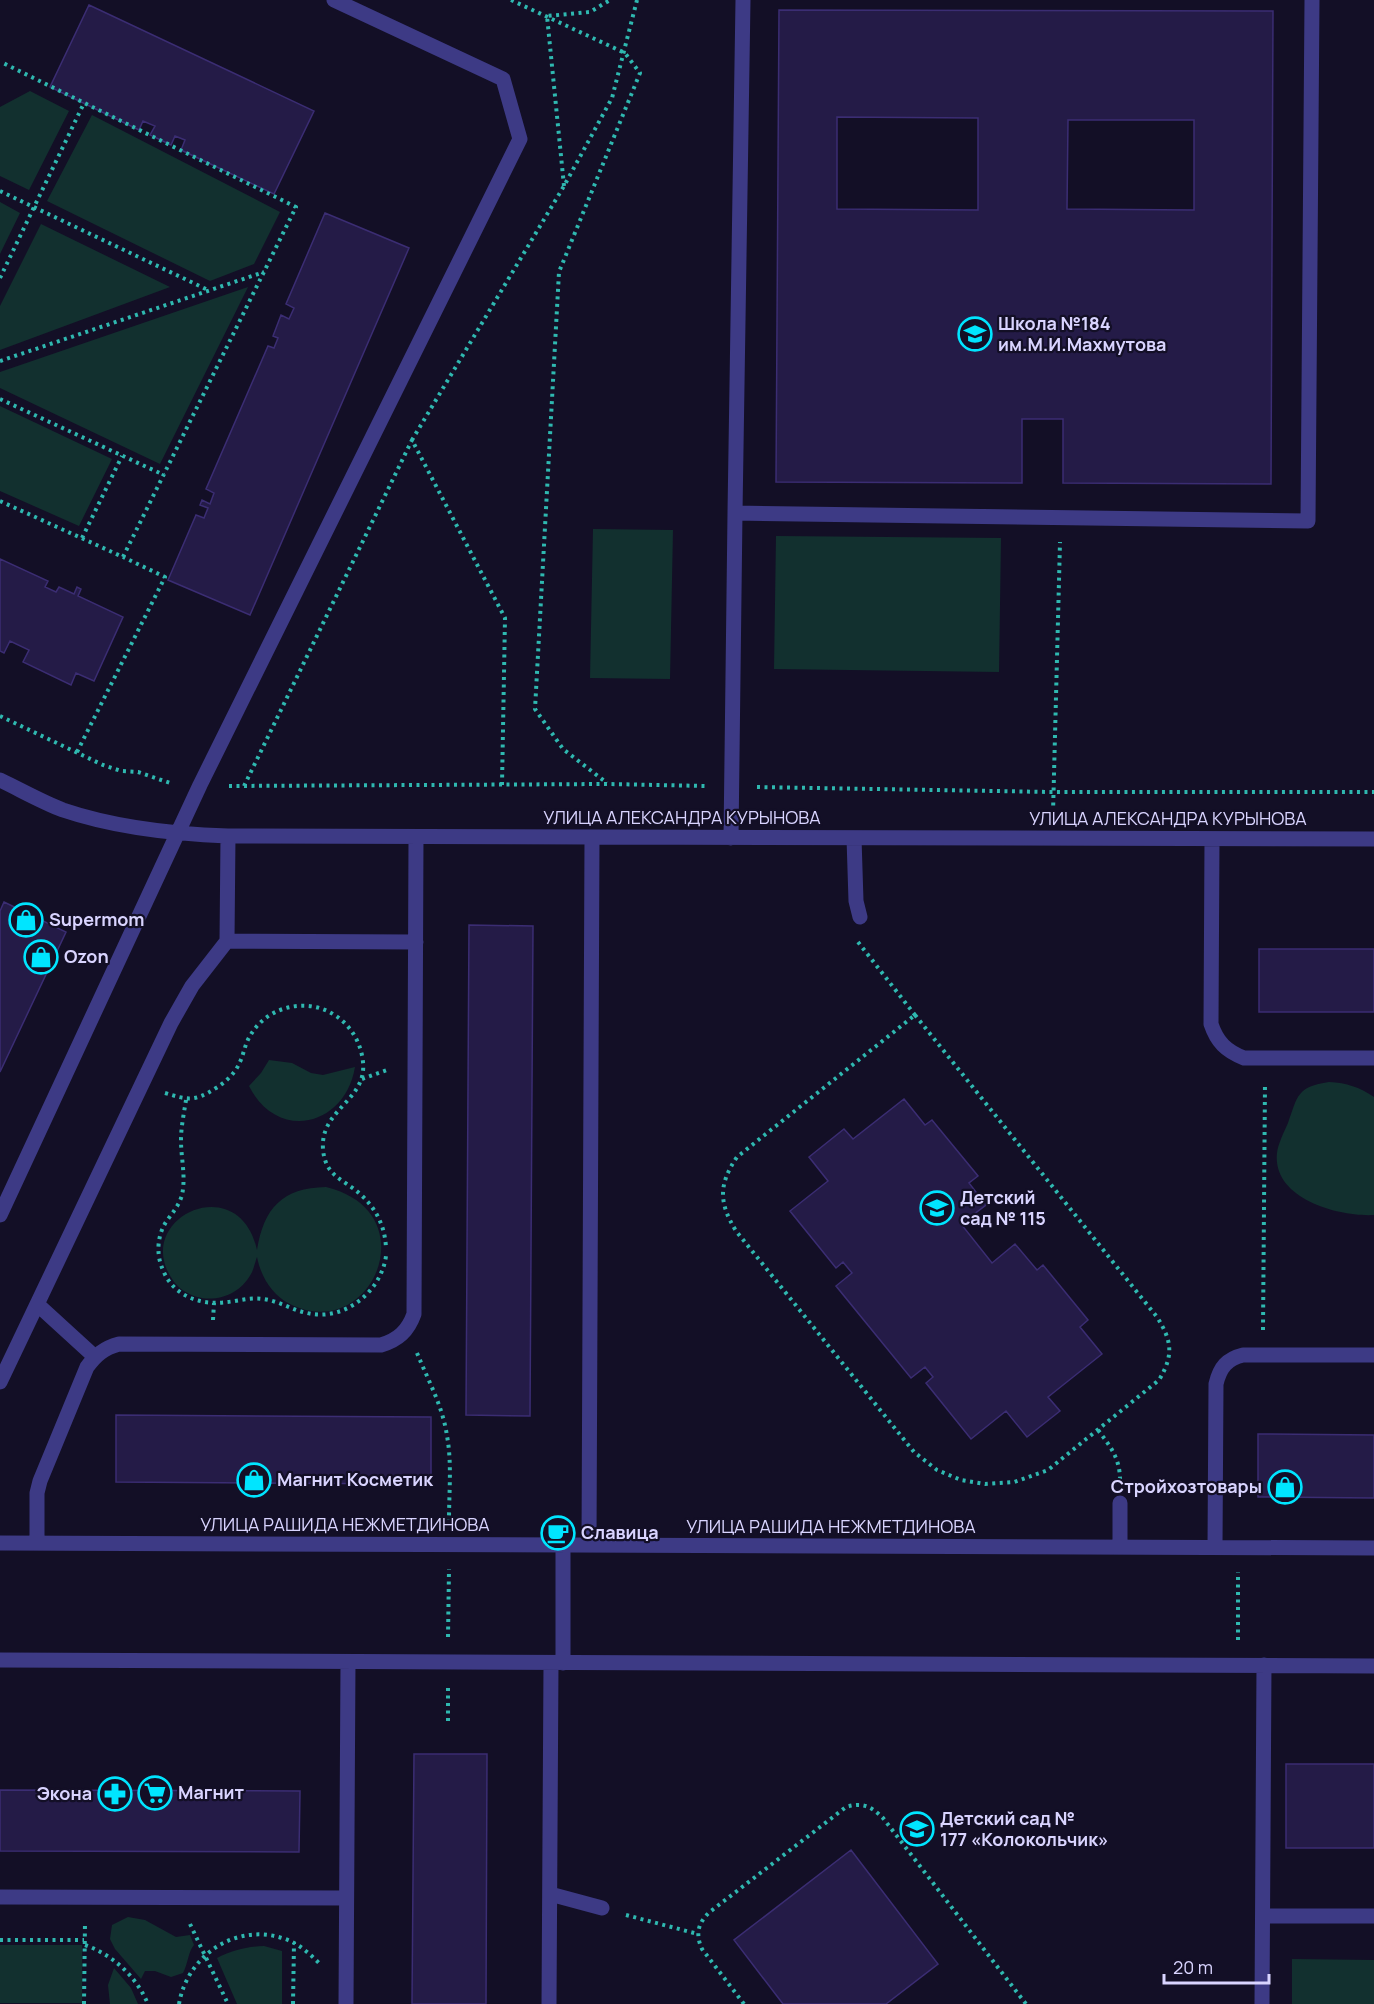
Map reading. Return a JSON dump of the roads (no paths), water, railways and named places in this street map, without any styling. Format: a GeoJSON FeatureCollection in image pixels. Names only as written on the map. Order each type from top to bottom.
{"type":"FeatureCollection","features":[{"type":"Feature","properties":{"kind":"street"},"geometry":{"type":"LineString","coordinates":[[0,1215],[200,785],[520,139],[503,79],[334,0]]}},
{"type":"Feature","properties":{"kind":"street"},"geometry":{"type":"LineString","coordinates":[[731,837],[743,0]]}},
{"type":"Feature","properties":{"kind":"street"},"geometry":{"type":"LineString","coordinates":[[735,513],[1308,521],[1312,0]]}},
{"type":"Feature","properties":{"kind":"street","name":"УЛИЦА АЛЕКСАНДРА КУРЫНОВА"},"geometry":{"type":"LineString","coordinates":[[0,780],[62,810],[105,821],[178,834],[416,837],[1374,839]]}},
{"type":"Feature","properties":{"kind":"street"},"geometry":{"type":"LineString","coordinates":[[0,1382],[181,1004],[205,968],[228,941],[228,836]]}},
{"type":"Feature","properties":{"kind":"street"},"geometry":{"type":"LineString","coordinates":[[37,1543],[37,1493],[40,1481],[87,1368],[95,1357],[111,1346],[119,1344],[381,1345],[392,1342],[407,1330],[414,1314],[416,837]]}},
{"type":"Feature","properties":{"kind":"street"},"geometry":{"type":"LineString","coordinates":[[589,1545],[592,837]]}},
{"type":"Feature","properties":{"kind":"street"},"geometry":{"type":"LineString","coordinates":[[854,838],[856,901],[860,917]]}},
{"type":"Feature","properties":{"kind":"street"},"geometry":{"type":"LineString","coordinates":[[1212,839],[1211,1024],[1215,1036],[1231,1053],[1244,1058],[1374,1058]]}},
{"type":"Feature","properties":{"kind":"street"},"geometry":{"type":"LineString","coordinates":[[228,941],[416,942]]}},
{"type":"Feature","properties":{"kind":"street"},"geometry":{"type":"LineString","coordinates":[[37,1304],[95,1357]]}},
{"type":"Feature","properties":{"kind":"street"},"geometry":{"type":"LineString","coordinates":[[1215,1547],[1216,1384],[1219,1372],[1225,1363],[1243,1355],[1374,1355]]}},
{"type":"Feature","properties":{"kind":"street"},"geometry":{"type":"LineString","coordinates":[[1120,1503],[1120,1547]]}},
{"type":"Feature","properties":{"kind":"street","name":"УЛИЦА РАШИДА НЕЖМЕТДИНОВА"},"geometry":{"type":"LineString","coordinates":[[0,1543],[1374,1548]]}},
{"type":"Feature","properties":{"kind":"street"},"geometry":{"type":"LineString","coordinates":[[549,2004],[557,1663],[563,1545]]}},
{"type":"Feature","properties":{"kind":"street"},"geometry":{"type":"LineString","coordinates":[[0,1660],[1374,1666]]}},
{"type":"Feature","properties":{"kind":"street"},"geometry":{"type":"LineString","coordinates":[[346,2003],[348,1662]]}},
{"type":"Feature","properties":{"kind":"street"},"geometry":{"type":"LineString","coordinates":[[1262,2004],[1264,1665]]}},
{"type":"Feature","properties":{"kind":"street"},"geometry":{"type":"LineString","coordinates":[[550,1894],[602,1908]]}},
{"type":"Feature","properties":{"kind":"street"},"geometry":{"type":"LineString","coordinates":[[0,1897],[346,1898]]}},
{"type":"Feature","properties":{"kind":"street"},"geometry":{"type":"LineString","coordinates":[[1263,1916],[1374,1917]]}},
{"type":"Feature","properties":{"kind":"place","name":"Школа №184 им.М.И.Махмутова"},"geometry":{"type":"Point","coordinates":[975,334]}},
{"type":"Feature","properties":{"kind":"place","name":"Supermom"},"geometry":{"type":"Point","coordinates":[26,920]}},
{"type":"Feature","properties":{"kind":"place","name":"Ozon"},"geometry":{"type":"Point","coordinates":[41,957]}},
{"type":"Feature","properties":{"kind":"place","name":"Детский сад № 115"},"geometry":{"type":"Point","coordinates":[937,1208]}},
{"type":"Feature","properties":{"kind":"place","name":"Магнит Косметик"},"geometry":{"type":"Point","coordinates":[254,1480]}},
{"type":"Feature","properties":{"kind":"place","name":"Стройхозтовары"},"geometry":{"type":"Point","coordinates":[1285,1487]}},
{"type":"Feature","properties":{"kind":"place","name":"Славица"},"geometry":{"type":"Point","coordinates":[558,1533]}},
{"type":"Feature","properties":{"kind":"place","name":"Магнит"},"geometry":{"type":"Point","coordinates":[155,1793]}},
{"type":"Feature","properties":{"kind":"place","name":"Экона"},"geometry":{"type":"Point","coordinates":[115,1794]}},
{"type":"Feature","properties":{"kind":"place","name":"Детский сад № 177 «Колокольчик»"},"geometry":{"type":"Point","coordinates":[917,1829]}}]}
